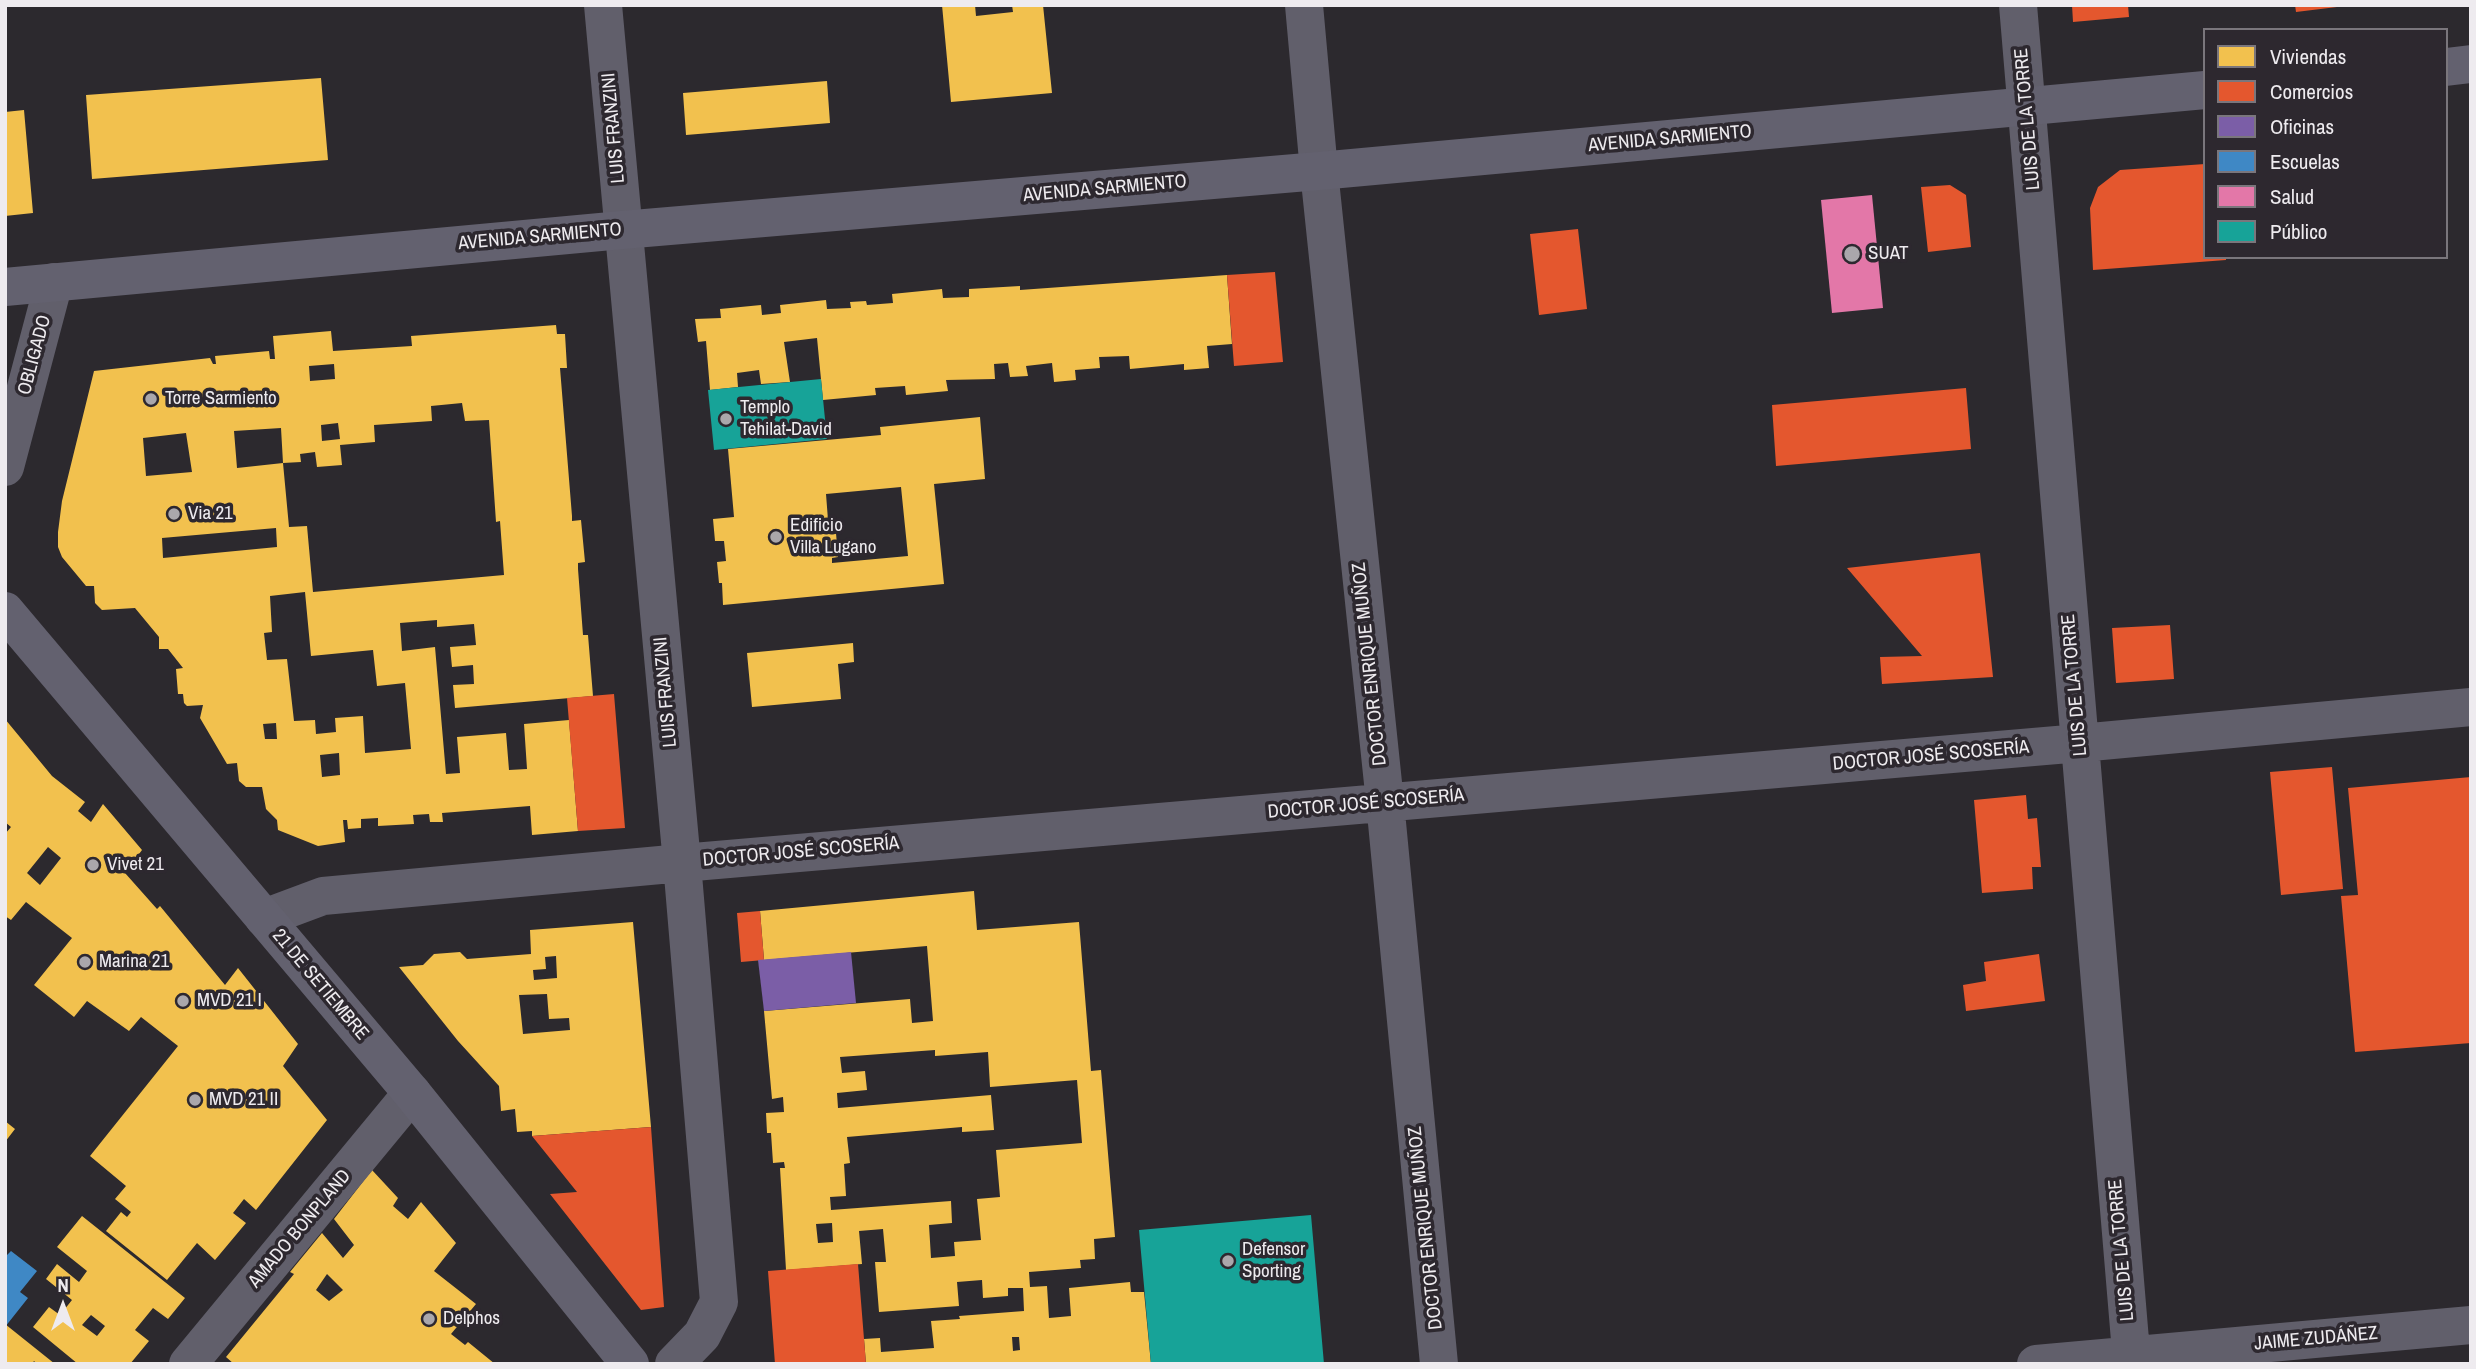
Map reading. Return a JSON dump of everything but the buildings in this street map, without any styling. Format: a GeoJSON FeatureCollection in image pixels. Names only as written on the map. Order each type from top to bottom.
{"type":"FeatureCollection","features":[{"type":"Feature","properties":{"kind":"street","name":"LUIS FRANZINI"},"geometry":{"type":"LineString","coordinates":[[603,5],[682,863],[719,1301],[702,1335],[674,1364]]}},
{"type":"Feature","properties":{"kind":"street","name":"DOCTOR ENRIQUE MUÑOZ"},"geometry":{"type":"LineString","coordinates":[[1304,5],[1439,1364]]}},
{"type":"Feature","properties":{"kind":"street","name":"LUIS DE LA TORRE"},"geometry":{"type":"LineString","coordinates":[[2018,5],[2131,1360]]}},
{"type":"Feature","properties":{"kind":"street"},"geometry":{"type":"LineString","coordinates":[[2448,66],[2471,64]]}},
{"type":"Feature","properties":{"kind":"street","name":"AVENIDA SARMIENTO"},"geometry":{"type":"LineString","coordinates":[[5,287],[622,230],[1319,172],[2203,90]]}},
{"type":"Feature","properties":{"kind":"street","name":"OBLIGADO"},"geometry":{"type":"LineString","coordinates":[[5,467],[54,282]]}},
{"type":"Feature","properties":{"kind":"street","name":"21 DE SETIEMBRE"},"geometry":{"type":"LineString","coordinates":[[5,611],[412,1093],[630,1364]]}},
{"type":"Feature","properties":{"kind":"street","name":"DOCTOR JOSÉ SCOSERÍA"},"geometry":{"type":"LineString","coordinates":[[264,918],[323,896],[2471,707]]}},
{"type":"Feature","properties":{"kind":"street","name":"AMADO BONPLAND"},"geometry":{"type":"LineString","coordinates":[[188,1364],[412,1093]]}},
{"type":"Feature","properties":{"kind":"street","name":"JAIME ZUDÁÑEZ"},"geometry":{"type":"LineString","coordinates":[[2036,1364],[2131,1360],[2471,1325]]}},
{"type":"Feature","properties":{"kind":"place","name":"SUAT"},"geometry":{"type":"Point","coordinates":[1852,254]}},
{"type":"Feature","properties":{"kind":"place","name":"Torre Sarmiento"},"geometry":{"type":"Point","coordinates":[151,399]}},
{"type":"Feature","properties":{"kind":"place","name":"Templo Tehilat-David"},"geometry":{"type":"Point","coordinates":[726,419]}},
{"type":"Feature","properties":{"kind":"place","name":"Via 21"},"geometry":{"type":"Point","coordinates":[174,514]}},
{"type":"Feature","properties":{"kind":"place","name":"Edificio Villa Lugano"},"geometry":{"type":"Point","coordinates":[776,537]}},
{"type":"Feature","properties":{"kind":"place","name":"Vivet 21"},"geometry":{"type":"Point","coordinates":[93,865]}},
{"type":"Feature","properties":{"kind":"place","name":"Marina 21"},"geometry":{"type":"Point","coordinates":[85,962]}},
{"type":"Feature","properties":{"kind":"place","name":"MVD 21 I"},"geometry":{"type":"Point","coordinates":[183,1001]}},
{"type":"Feature","properties":{"kind":"place","name":"MVD 21 II"},"geometry":{"type":"Point","coordinates":[195,1100]}},
{"type":"Feature","properties":{"kind":"place","name":"Defensor Sporting"},"geometry":{"type":"Point","coordinates":[1228,1261]}},
{"type":"Feature","properties":{"kind":"place","name":"Delphos"},"geometry":{"type":"Point","coordinates":[429,1319]}}]}
